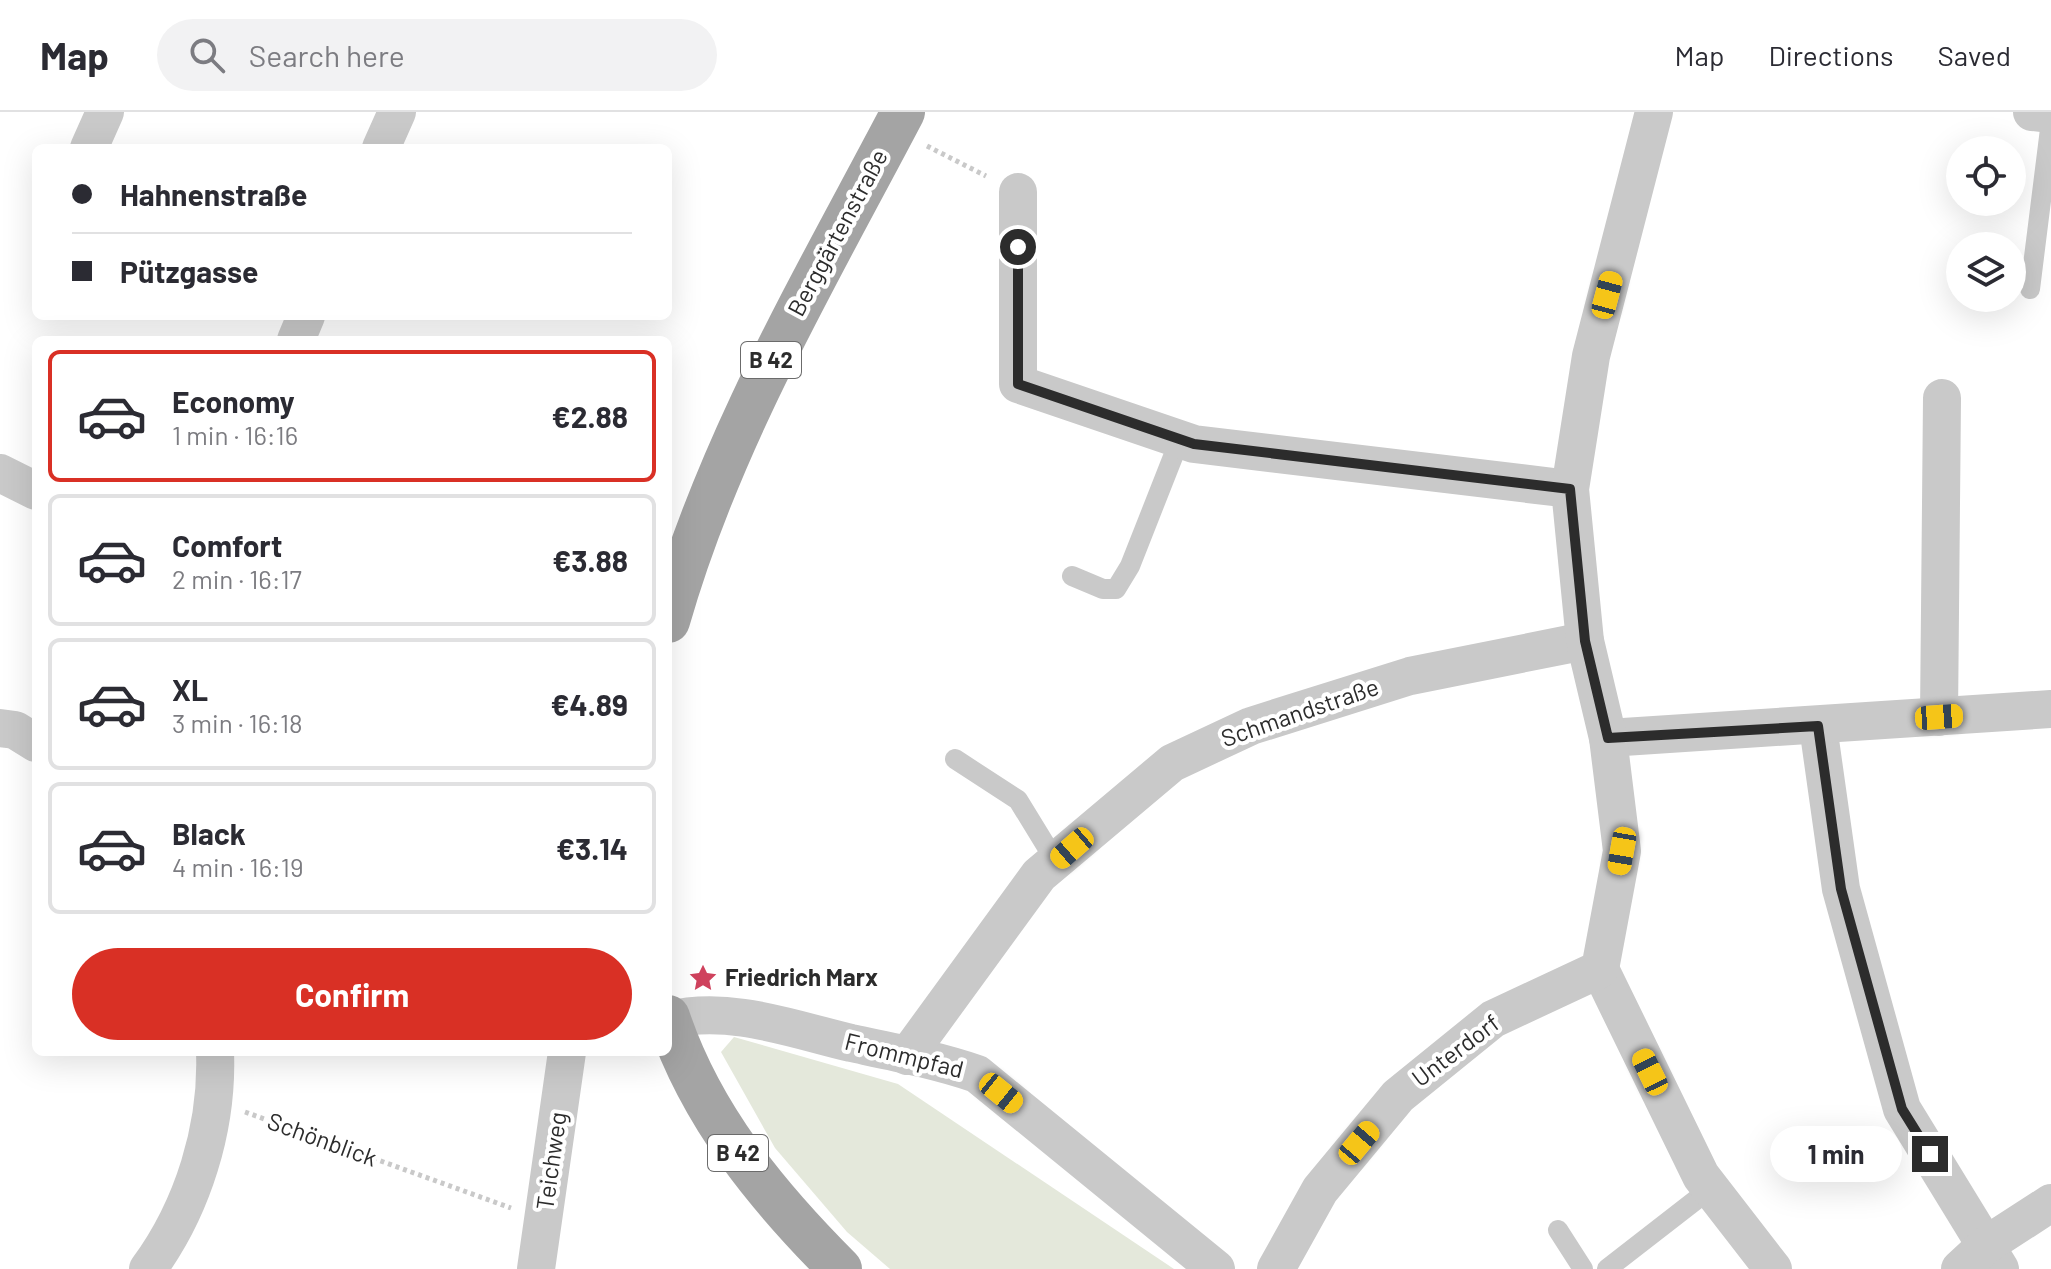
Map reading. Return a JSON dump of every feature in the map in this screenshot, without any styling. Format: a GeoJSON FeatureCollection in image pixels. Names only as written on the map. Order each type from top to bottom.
{"type":"FeatureCollection","features":[{"type":"Feature","properties":{"kind":"main road","name":"Berggärtenstraße"},"geometry":{"type":"LineString","coordinates":[[672,607],[691,543],[742,421],[793,316],[899,121]]}},
{"type":"Feature","properties":{"kind":"main road","name":"B 42"},"geometry":{"type":"LineString","coordinates":[[672,1029],[693,1079],[737,1152],[801,1230],[840,1269]]}},
{"type":"Feature","properties":{"kind":"street"},"geometry":{"type":"LineString","coordinates":[[91,144],[105,112]]}},
{"type":"Feature","properties":{"kind":"street"},"geometry":{"type":"LineString","coordinates":[[383,144],[397,112]]}},
{"type":"Feature","properties":{"kind":"street"},"geometry":{"type":"LineString","coordinates":[[1654,112],[1591,356],[1570,489],[1585,641],[1608,738],[1622,851],[1600,969],[1701,1176],[1773,1269]]}},
{"type":"Feature","properties":{"kind":"street"},"geometry":{"type":"LineString","coordinates":[[2032,112],[2051,114]]}},
{"type":"Feature","properties":{"kind":"street"},"geometry":{"type":"LineString","coordinates":[[1018,192],[1018,384],[1194,444],[1570,489]]}},
{"type":"Feature","properties":{"kind":"street"},"geometry":{"type":"LineString","coordinates":[[1939,717],[1942,398]]}},
{"type":"Feature","properties":{"kind":"street"},"geometry":{"type":"LineString","coordinates":[[0,473],[32,489]]}},
{"type":"Feature","properties":{"kind":"street","name":"Schmandstraße"},"geometry":{"type":"LineString","coordinates":[[907,1056],[1039,875],[1172,763],[1251,726],[1410,676],[1585,641]]}},
{"type":"Feature","properties":{"kind":"street"},"geometry":{"type":"LineString","coordinates":[[1608,738],[2051,709]]}},
{"type":"Feature","properties":{"kind":"street"},"geometry":{"type":"LineString","coordinates":[[1818,726],[1841,889],[1902,1109],[1982,1261],[2051,1203]]}},
{"type":"Feature","properties":{"kind":"street"},"geometry":{"type":"LineString","coordinates":[[0,728],[15,730],[32,741]]}},
{"type":"Feature","properties":{"kind":"street","name":"Unterdorf"},"geometry":{"type":"LineString","coordinates":[[1276,1269],[1320,1190],[1398,1096],[1493,1019],[1600,969]]}},
{"type":"Feature","properties":{"kind":"street","name":"Frommpfad"},"geometry":{"type":"LineString","coordinates":[[672,1018],[691,1014],[735,1015],[933,1060],[977,1074],[1216,1269]]}},
{"type":"Feature","properties":{"kind":"street"},"geometry":{"type":"LineString","coordinates":[[148,1269],[177,1219],[202,1162],[214,1101],[215,1056]]}},
{"type":"Feature","properties":{"kind":"street","name":"Teichweg"},"geometry":{"type":"LineString","coordinates":[[536,1269],[566,1056]]}},
{"type":"Feature","properties":{"kind":"lane"},"geometry":{"type":"LineString","coordinates":[[2030,289],[2051,121]]}},
{"type":"Feature","properties":{"kind":"lane"},"geometry":{"type":"LineString","coordinates":[[1072,576],[1103,589],[1116,589],[1130,566],[1180,439]]}},
{"type":"Feature","properties":{"kind":"lane"},"geometry":{"type":"LineString","coordinates":[[955,759],[1018,800],[1056,862]]}},
{"type":"Feature","properties":{"kind":"lane"},"geometry":{"type":"LineString","coordinates":[[1607,1269],[1710,1189]]}},
{"type":"Feature","properties":{"kind":"lane"},"geometry":{"type":"LineString","coordinates":[[1558,1230],[1583,1269]]}},
{"type":"Feature","properties":{"kind":"path"},"geometry":{"type":"LineString","coordinates":[[899,121],[1018,192]]}},
{"type":"Feature","properties":{"kind":"path","name":"Schönblick"},"geometry":{"type":"LineString","coordinates":[[214,1101],[517,1210]]}},
{"type":"Feature","properties":{"kind":"shaded area"},"geometry":{"type":"Polygon","coordinates":[[[734,1037],[898,1084],[1174,1269],[890,1269],[847,1232],[775,1148],[721,1052],[734,1037]]]}},
{"type":"Feature","properties":{"kind":"place","name":"Friedrich Marx"},"geometry":{"type":"Point","coordinates":[703,978]}},
{"type":"Feature","properties":{"kind":"route"},"geometry":{"type":"LineString","coordinates":[[1018,247],[1018,384],[1194,444],[1570,489],[1585,641],[1608,738],[1818,726],[1841,889],[1902,1109],[1930,1154]]}}]}
